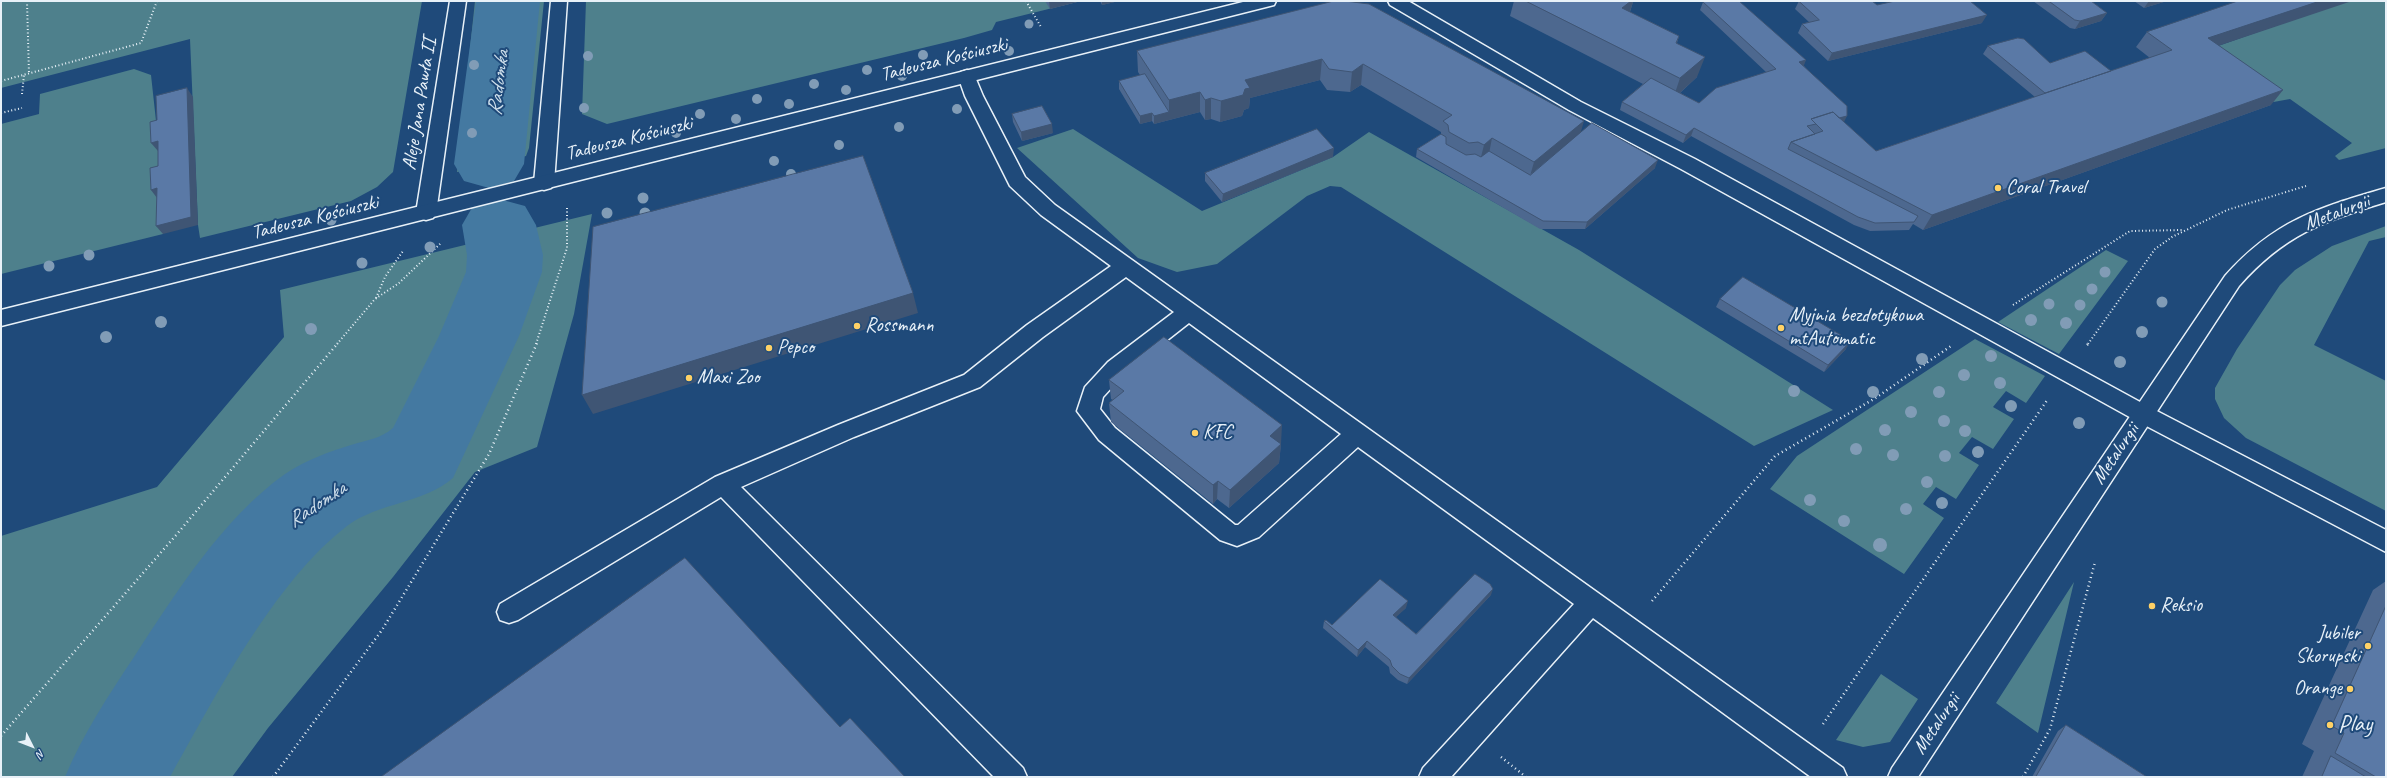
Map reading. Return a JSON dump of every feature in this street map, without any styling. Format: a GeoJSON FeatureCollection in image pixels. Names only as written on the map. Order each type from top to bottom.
{"type":"FeatureCollection","features":[{"type":"Feature","properties":{"kind":"street","name":"Aleje Jana Pawła II"},"geometry":{"type":"LineString","coordinates":[[426,213],[458,1]]}},
{"type":"Feature","properties":{"kind":"street"},"geometry":{"type":"LineString","coordinates":[[544,183],[559,1]]}},
{"type":"Feature","properties":{"kind":"street","name":"Tadeusza Kościuszki"},"geometry":{"type":"LineString","coordinates":[[1,318],[426,213],[1268,1]]}},
{"type":"Feature","properties":{"kind":"street"},"geometry":{"type":"LineString","coordinates":[[1396,1],[1575,106],[1688,164],[2143,414],[2386,542]]}},
{"type":"Feature","properties":{"kind":"street"},"geometry":{"type":"LineString","coordinates":[[967,76],[974,96],[1017,182],[1048,210],[1125,267],[1190,311],[1833,777]]}},
{"type":"Feature","properties":{"kind":"street","name":"Metalurgii"},"geometry":{"type":"LineString","coordinates":[[1902,777],[2232,281],[2258,253],[2288,233],[2323,214],[2386,195]]}},
{"type":"Feature","properties":{"kind":"street"},"geometry":{"type":"LineString","coordinates":[[509,612],[723,484],[846,431],[972,381],[1035,331],[1125,267]]}},
{"type":"Feature","properties":{"kind":"street"},"geometry":{"type":"LineString","coordinates":[[1190,311],[1116,368],[1093,393],[1088,411],[1107,434],[1228,534],[1234,536],[1241,535],[1251,530],[1358,433]]}},
{"type":"Feature","properties":{"kind":"street"},"geometry":{"type":"LineString","coordinates":[[723,484],[1012,777]]}},
{"type":"Feature","properties":{"kind":"street"},"geometry":{"type":"LineString","coordinates":[[1433,777],[1592,602]]}},
{"type":"Feature","properties":{"kind":"path"},"geometry":{"type":"LineString","coordinates":[[27,1],[28,74]]}},
{"type":"Feature","properties":{"kind":"path"},"geometry":{"type":"LineString","coordinates":[[1,81],[141,43],[157,1]]}},
{"type":"Feature","properties":{"kind":"path"},"geometry":{"type":"LineString","coordinates":[[1026,1],[1032,13]]}},
{"type":"Feature","properties":{"kind":"path"},"geometry":{"type":"LineString","coordinates":[[22,94],[24,75]]}},
{"type":"Feature","properties":{"kind":"path"},"geometry":{"type":"LineString","coordinates":[[1,113],[22,108]]}},
{"type":"Feature","properties":{"kind":"path"},"geometry":{"type":"LineString","coordinates":[[1807,758],[1825,718],[2155,248],[2183,230],[2226,209],[2312,184]]}},
{"type":"Feature","properties":{"kind":"path"},"geometry":{"type":"LineString","coordinates":[[273,777],[382,630],[489,454],[543,328],[562,269],[567,248],[568,200]]}},
{"type":"Feature","properties":{"kind":"path"},"geometry":{"type":"LineString","coordinates":[[1629,629],[1775,456],[1874,400],[1981,325],[2130,231],[2183,230]]}},
{"type":"Feature","properties":{"kind":"path"},"geometry":{"type":"LineString","coordinates":[[375,299],[399,283],[446,238]]}},
{"type":"Feature","properties":{"kind":"path"},"geometry":{"type":"LineString","coordinates":[[1,736],[177,534],[375,299],[385,277],[402,255],[404,248]]}},
{"type":"Feature","properties":{"kind":"path"},"geometry":{"type":"LineString","coordinates":[[2023,777],[2050,729],[2095,562]]}},
{"type":"Feature","properties":{"kind":"green space"},"geometry":{"type":"Polygon","coordinates":[[[1,1],[422,1],[393,172],[377,187],[351,201],[200,238],[198,225],[190,39],[1,88],[1,1]]]}},
{"type":"Feature","properties":{"kind":"green space"},"geometry":{"type":"Polygon","coordinates":[[[475,1],[503,1],[486,123],[478,150],[469,170],[457,172],[475,1]]]}},
{"type":"Feature","properties":{"kind":"green space"},"geometry":{"type":"Polygon","coordinates":[[[518,1],[544,1],[529,148],[526,156],[506,161],[504,141],[518,1]]]}},
{"type":"Feature","properties":{"kind":"green space"},"geometry":{"type":"Polygon","coordinates":[[[586,1],[1081,1],[996,22],[992,30],[964,38],[607,124],[582,114],[586,1]]]}},
{"type":"Feature","properties":{"kind":"green space"},"geometry":{"type":"Polygon","coordinates":[[[2346,1],[2386,1],[2386,148],[2339,160],[2335,156],[2352,143],[2290,99],[2268,103],[2201,52],[2346,1]]]}},
{"type":"Feature","properties":{"kind":"green space"},"geometry":{"type":"Polygon","coordinates":[[[134,69],[151,75],[157,130],[164,149],[163,234],[1,274],[1,124],[39,114],[40,94],[134,69]]]}},
{"type":"Feature","properties":{"kind":"green space"},"geometry":{"type":"Polygon","coordinates":[[[1073,129],[1202,211],[1333,157],[1369,132],[1579,250],[1833,410],[1754,446],[1341,187],[1330,186],[1307,196],[1217,264],[1177,272],[1138,258],[1017,148],[1073,129]]]}},
{"type":"Feature","properties":{"kind":"green space"},"geometry":{"type":"Polygon","coordinates":[[[592,214],[574,314],[537,447],[475,472],[393,577],[268,728],[232,777],[1,777],[1,536],[157,487],[284,337],[280,290],[592,214]]]}},
{"type":"Feature","properties":{"kind":"green space"},"geometry":{"type":"Polygon","coordinates":[[[2386,226],[2386,237],[2369,241],[2314,345],[2386,381],[2386,511],[2246,438],[2224,418],[2215,399],[2215,388],[2237,349],[2280,285],[2295,270],[2332,246],[2386,226]]]}},
{"type":"Feature","properties":{"kind":"green space"},"geometry":{"type":"Polygon","coordinates":[[[2106,250],[2128,261],[2059,354],[1998,322],[2106,250]]]}},
{"type":"Feature","properties":{"kind":"green space"},"geometry":{"type":"Polygon","coordinates":[[[1975,339],[2045,376],[2026,403],[2006,391],[1993,407],[2014,419],[1993,449],[1972,437],[1959,453],[1979,465],[1956,499],[1936,487],[1923,504],[1944,518],[1904,574],[1770,489],[1797,456],[1975,339]]]}},
{"type":"Feature","properties":{"kind":"green space"},"geometry":{"type":"Polygon","coordinates":[[[2074,582],[2038,733],[1996,703],[2074,582]]]}},
{"type":"Feature","properties":{"kind":"green space"},"geometry":{"type":"Polygon","coordinates":[[[1881,674],[1918,699],[1890,742],[1863,747],[1836,740],[1881,674]]]}},
{"type":"Feature","properties":{"kind":"building"},"geometry":{"type":"Polygon","coordinates":[[[1334,1],[1369,4],[1584,121],[1534,162],[1492,138],[1484,145],[1478,142],[1469,143],[1449,132],[1448,125],[1443,121],[1452,115],[1363,64],[1352,72],[1329,69],[1322,59],[1245,80],[1250,88],[1245,89],[1243,95],[1221,101],[1211,98],[1205,100],[1200,92],[1169,100],[1137,51],[1334,1]]]}},
{"type":"Feature","properties":{"kind":"building"},"geometry":{"type":"Polygon","coordinates":[[[1526,1],[1631,1],[1622,8],[1679,36],[1676,43],[1705,57],[1680,78],[1526,1]]]}},
{"type":"Feature","properties":{"kind":"building"},"geometry":{"type":"Polygon","coordinates":[[[1739,1],[1806,60],[1799,62],[1847,106],[1847,116],[1839,118],[1833,112],[1811,119],[1816,124],[1807,126],[1815,134],[1791,142],[1788,149],[1918,216],[1914,222],[1875,223],[1858,217],[1694,128],[1686,135],[1622,102],[1651,78],[1699,103],[1716,88],[1776,69],[1703,2],[1739,1]]]}},
{"type":"Feature","properties":{"kind":"building"},"geometry":{"type":"Polygon","coordinates":[[[1799,1],[1872,1],[1877,5],[1895,1],[1970,1],[1987,15],[1832,53],[1802,24],[1819,20],[1799,1]]]}},
{"type":"Feature","properties":{"kind":"building"},"geometry":{"type":"Polygon","coordinates":[[[2049,1],[2091,1],[2107,13],[2080,21],[2075,20],[2049,1]]]}},
{"type":"Feature","properties":{"kind":"building"},"geometry":{"type":"Polygon","coordinates":[[[2238,1],[2320,1],[2208,38],[2283,90],[1932,215],[1791,142],[1823,131],[1811,119],[1833,112],[1876,151],[2172,50],[2147,32],[2238,1]]]}},
{"type":"Feature","properties":{"kind":"building"},"geometry":{"type":"Polygon","coordinates":[[[2018,38],[2024,39],[2050,63],[2085,51],[2111,71],[2045,93],[1988,46],[2018,38]]]}},
{"type":"Feature","properties":{"kind":"building"},"geometry":{"type":"Polygon","coordinates":[[[1145,74],[1169,112],[1154,116],[1152,113],[1140,116],[1119,81],[1145,74]]]}},
{"type":"Feature","properties":{"kind":"building"},"geometry":{"type":"Polygon","coordinates":[[[187,88],[191,217],[156,226],[157,188],[151,190],[150,168],[158,166],[158,141],[151,143],[150,122],[157,120],[156,96],[187,88]]]}},
{"type":"Feature","properties":{"kind":"building"},"geometry":{"type":"Polygon","coordinates":[[[1042,106],[1052,124],[1021,132],[1012,114],[1042,106]]]}},
{"type":"Feature","properties":{"kind":"building"},"geometry":{"type":"Polygon","coordinates":[[[1592,123],[1658,160],[1587,222],[1543,221],[1417,149],[1441,134],[1446,137],[1446,144],[1466,155],[1475,154],[1481,157],[1489,151],[1530,175],[1592,123]]]}},
{"type":"Feature","properties":{"kind":"building"},"geometry":{"type":"Polygon","coordinates":[[[1317,129],[1334,148],[1223,194],[1205,173],[1317,129]]]}},
{"type":"Feature","properties":{"kind":"building"},"geometry":{"type":"Polygon","coordinates":[[[863,156],[913,293],[582,395],[593,227],[863,156]]]}},
{"type":"Feature","properties":{"kind":"building","name":"Myjnia bezdotykowa mtAutomatic"},"geometry":{"type":"Polygon","coordinates":[[[1743,277],[1851,341],[1828,365],[1720,299],[1743,277]]]}},
{"type":"Feature","properties":{"kind":"building","name":"KFC"},"geometry":{"type":"Polygon","coordinates":[[[1164,337],[1282,425],[1270,436],[1281,444],[1230,490],[1218,481],[1213,485],[1109,403],[1124,391],[1109,380],[1164,337]]]}},
{"type":"Feature","properties":{"kind":"building"},"geometry":{"type":"Polygon","coordinates":[[[685,558],[840,727],[850,718],[905,777],[381,777],[685,558]]]}},
{"type":"Feature","properties":{"kind":"building"},"geometry":{"type":"Polygon","coordinates":[[[1475,574],[1490,584],[1493,589],[1409,678],[1400,674],[1392,666],[1390,660],[1367,641],[1358,650],[1324,621],[1326,620],[1332,625],[1380,579],[1408,601],[1393,615],[1416,634],[1475,574]]]}},
{"type":"Feature","properties":{"kind":"building"},"geometry":{"type":"Polygon","coordinates":[[[2386,606],[2386,777],[2376,777],[2335,753],[2344,733],[2332,726],[2386,606]]]}},
{"type":"Feature","properties":{"kind":"building"},"geometry":{"type":"Polygon","coordinates":[[[2066,725],[2147,777],[2036,777],[2066,725]]]}},
{"type":"Feature","properties":{"kind":"building"},"geometry":{"type":"Polygon","coordinates":[[[2331,756],[2366,777],[2322,777],[2331,756]]]}},
{"type":"Feature","properties":{"kind":"waterway","name":"Radomka"},"geometry":{"type":"LineString","coordinates":[[489,164],[508,1]]}},
{"type":"Feature","properties":{"kind":"waterway","name":"Radomka"},"geometry":{"type":"LineString","coordinates":[[115,777],[215,615],[253,564],[282,529],[310,505],[343,484],[406,465],[423,453],[479,336],[504,272],[505,255],[499,225]]}},
{"type":"Feature","properties":{"kind":"place","name":"Coral Travel"},"geometry":{"type":"Point","coordinates":[1998,188]}},
{"type":"Feature","properties":{"kind":"place","name":"Rossmann"},"geometry":{"type":"Point","coordinates":[857,326]}},
{"type":"Feature","properties":{"kind":"place","name":"Myjnia bezdotykowa mtAutomatic"},"geometry":{"type":"Point","coordinates":[1781,328]}},
{"type":"Feature","properties":{"kind":"place","name":"Pepco"},"geometry":{"type":"Point","coordinates":[769,348]}},
{"type":"Feature","properties":{"kind":"place","name":"Maxi Zoo"},"geometry":{"type":"Point","coordinates":[689,378]}},
{"type":"Feature","properties":{"kind":"place","name":"KFC"},"geometry":{"type":"Point","coordinates":[1195,433]}},
{"type":"Feature","properties":{"kind":"place","name":"Reksio"},"geometry":{"type":"Point","coordinates":[2152,606]}},
{"type":"Feature","properties":{"kind":"place","name":"Jubiler Skorupski"},"geometry":{"type":"Point","coordinates":[2368,646]}},
{"type":"Feature","properties":{"kind":"place","name":"Orange"},"geometry":{"type":"Point","coordinates":[2350,689]}},
{"type":"Feature","properties":{"kind":"place","name":"Play"},"geometry":{"type":"Point","coordinates":[2330,725]}}]}
